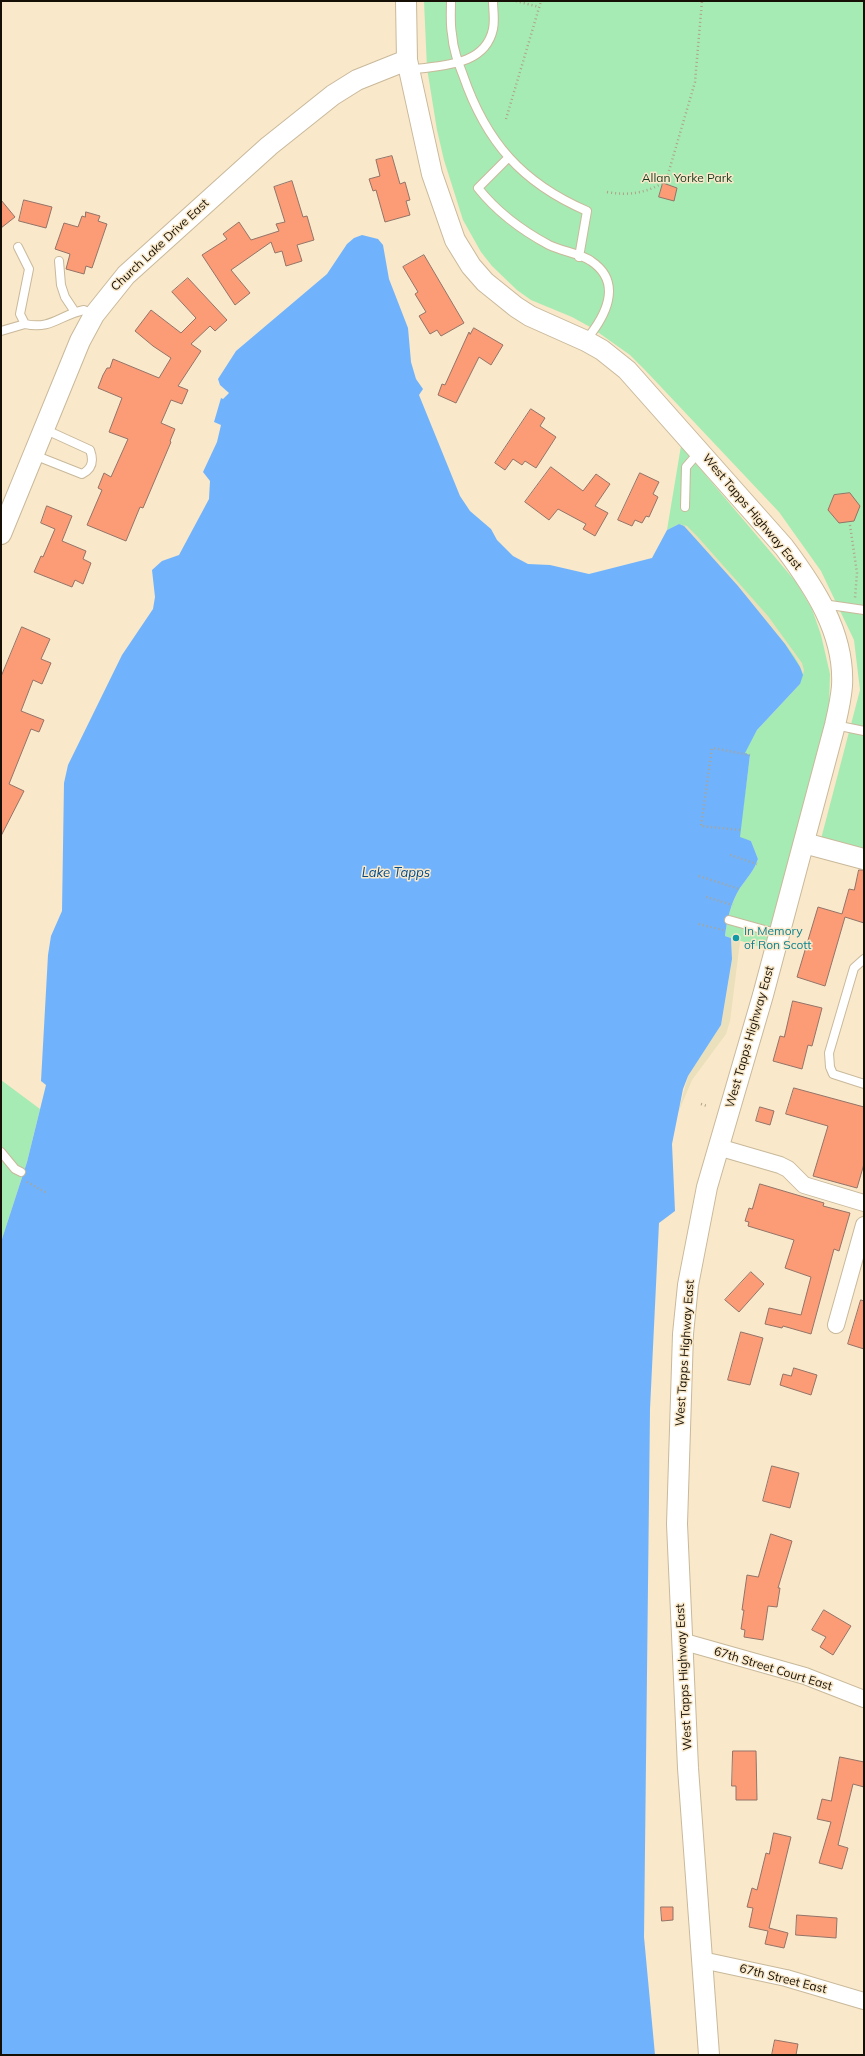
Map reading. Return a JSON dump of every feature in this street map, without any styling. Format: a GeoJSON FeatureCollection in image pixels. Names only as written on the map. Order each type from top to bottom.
{"type":"FeatureCollection","features":[{"type":"Feature","properties":{"kind":"street","name":"West Tapps Highway East"},"geometry":{"type":"LineString","coordinates":[[406,1],[408,65],[432,174],[455,240],[471,266],[485,282],[516,307],[530,316],[586,341],[602,350],[627,370],[784,547],[805,575],[822,604],[833,629],[842,668],[842,686],[835,725],[779,934],[707,1187],[695,1244],[683,1334],[677,1524],[681,1642],[688,1768],[709,2055]]}},
{"type":"Feature","properties":{"kind":"street","name":"Church Lake Drive East"},"geometry":{"type":"LineString","coordinates":[[1,534],[80,341],[84,314],[269,146],[339,92],[357,80],[408,65]]}},
{"type":"Feature","properties":{"kind":"street"},"geometry":{"type":"LineString","coordinates":[[804,843],[864,859]]}},
{"type":"Feature","properties":{"kind":"street"},"geometry":{"type":"LineString","coordinates":[[718,1147],[780,1165],[788,1169],[804,1185],[864,1203]]}},
{"type":"Feature","properties":{"kind":"street"},"geometry":{"type":"LineString","coordinates":[[836,1325],[864,1225]]}},
{"type":"Feature","properties":{"kind":"street","name":"67th Street Court East"},"geometry":{"type":"LineString","coordinates":[[681,1642],[805,1676],[864,1699]]}},
{"type":"Feature","properties":{"kind":"street","name":"67th Street East"},"geometry":{"type":"LineString","coordinates":[[702,1960],[786,1978],[864,2001]]}},
{"type":"Feature","properties":{"kind":"lane"},"geometry":{"type":"LineString","coordinates":[[451,1],[452,34],[458,63],[476,110],[494,141],[508,158],[535,182],[552,194],[587,211],[579,257]]}},
{"type":"Feature","properties":{"kind":"lane"},"geometry":{"type":"LineString","coordinates":[[408,65],[458,63],[477,55],[488,42],[494,26],[493,1]]}},
{"type":"Feature","properties":{"kind":"lane"},"geometry":{"type":"LineString","coordinates":[[508,158],[478,188],[489,202],[517,226],[550,246],[590,260],[601,270],[608,282],[609,290],[602,317],[586,341]]}},
{"type":"Feature","properties":{"kind":"lane"},"geometry":{"type":"LineString","coordinates":[[18,247],[29,270],[20,314],[25,324]]}},
{"type":"Feature","properties":{"kind":"lane"},"geometry":{"type":"LineString","coordinates":[[59,261],[61,285],[66,297],[84,314]]}},
{"type":"Feature","properties":{"kind":"lane"},"geometry":{"type":"LineString","coordinates":[[1,331],[25,324],[37,327],[84,314]]}},
{"type":"Feature","properties":{"kind":"lane"},"geometry":{"type":"LineString","coordinates":[[33,454],[82,474],[88,471],[92,466],[93,457],[90,450],[43,429]]}},
{"type":"Feature","properties":{"kind":"lane"},"geometry":{"type":"LineString","coordinates":[[685,507],[686,467],[700,451]]}},
{"type":"Feature","properties":{"kind":"lane"},"geometry":{"type":"LineString","coordinates":[[822,604],[864,610]]}},
{"type":"Feature","properties":{"kind":"lane"},"geometry":{"type":"LineString","coordinates":[[835,725],[864,732]]}},
{"type":"Feature","properties":{"kind":"lane"},"geometry":{"type":"LineString","coordinates":[[729,920],[779,934]]}},
{"type":"Feature","properties":{"kind":"lane"},"geometry":{"type":"LineString","coordinates":[[864,959],[854,968],[829,1053],[829,1060],[833,1074],[864,1084]]}},
{"type":"Feature","properties":{"kind":"lane"},"geometry":{"type":"LineString","coordinates":[[1,1152],[21,1175]]}},
{"type":"Feature","properties":{"kind":"path"},"geometry":{"type":"LineString","coordinates":[[516,1],[539,7]]}},
{"type":"Feature","properties":{"kind":"path"},"geometry":{"type":"LineString","coordinates":[[506,119],[541,1]]}},
{"type":"Feature","properties":{"kind":"path"},"geometry":{"type":"LineString","coordinates":[[607,192],[637,193],[656,187],[666,180],[696,77],[702,1]]}},
{"type":"Feature","properties":{"kind":"path"},"geometry":{"type":"LineString","coordinates":[[850,525],[857,573],[854,609]]}},
{"type":"Feature","properties":{"kind":"path"},"geometry":{"type":"LineString","coordinates":[[740,830],[702,826],[712,748],[750,755]]}},
{"type":"Feature","properties":{"kind":"path"},"geometry":{"type":"LineString","coordinates":[[730,855],[757,864]]}},
{"type":"Feature","properties":{"kind":"path"},"geometry":{"type":"LineString","coordinates":[[699,876],[739,890]]}},
{"type":"Feature","properties":{"kind":"path"},"geometry":{"type":"LineString","coordinates":[[706,897],[733,905]]}},
{"type":"Feature","properties":{"kind":"path"},"geometry":{"type":"LineString","coordinates":[[699,924],[726,931]]}},
{"type":"Feature","properties":{"kind":"path"},"geometry":{"type":"LineString","coordinates":[[701,1104],[707,1106]]}},
{"type":"Feature","properties":{"kind":"path"},"geometry":{"type":"LineString","coordinates":[[21,1175],[48,1193]]}},
{"type":"Feature","properties":{"kind":"green space","name":"Allan Yorke Park"},"geometry":{"type":"Polygon","coordinates":[[[424,1],[864,1],[864,851],[821,839],[860,690],[854,640],[821,571],[779,512],[630,355],[592,328],[572,317],[531,300],[517,290],[492,266],[481,252],[463,220],[444,160],[437,130],[427,68],[424,1]]]}},
{"type":"Feature","properties":{"kind":"green space"},"geometry":{"type":"Polygon","coordinates":[[[681,446],[796,582],[812,609],[821,635],[830,674],[829,705],[821,741],[767,949],[725,936],[728,917],[734,899],[758,859],[751,841],[739,838],[750,756],[744,753],[757,730],[800,684],[679,524],[667,530],[681,446]]]}},
{"type":"Feature","properties":{"kind":"green space"},"geometry":{"type":"Polygon","coordinates":[[[1,1080],[40,1109],[27,1162],[1,1242],[1,1080]]]}},
{"type":"Feature","properties":{"kind":"sand"},"geometry":{"type":"Polygon","coordinates":[[[679,524],[687,526],[697,536],[768,616],[802,663],[804,670],[803,675],[798,662],[785,644],[684,526],[679,524]]]}},
{"type":"Feature","properties":{"kind":"sand"},"geometry":{"type":"Polygon","coordinates":[[[731,938],[740,941],[730,1021],[726,1034],[692,1080],[678,1113],[688,1076],[721,1025],[732,959],[731,938]]]}},
{"type":"Feature","properties":{"kind":"water","name":"Lake Tapps"},"geometry":{"type":"Polygon","coordinates":[[[362,235],[378,239],[383,245],[389,279],[408,328],[411,362],[416,379],[423,389],[419,395],[460,496],[470,511],[491,529],[497,540],[513,556],[528,564],[550,565],[589,574],[652,558],[667,530],[679,524],[684,526],[738,586],[785,644],[800,667],[803,675],[800,684],[757,730],[745,753],[750,755],[740,837],[751,841],[758,859],[752,871],[737,893],[730,911],[725,936],[731,938],[732,959],[721,1025],[688,1076],[683,1089],[672,1144],[675,1211],[659,1223],[650,1409],[644,1937],[655,2055],[1,2055],[1,1242],[27,1162],[46,1085],[41,1081],[48,955],[51,936],[62,911],[64,783],[68,765],[122,655],[153,609],[155,597],[152,570],[162,561],[179,555],[209,499],[210,481],[203,472],[217,442],[221,425],[214,422],[221,398],[223,399],[229,393],[220,385],[218,379],[236,351],[327,274],[347,244],[354,238],[362,235]]]}},
{"type":"Feature","properties":{"kind":"building"},"geometry":{"type":"Polygon","coordinates":[[[392,156],[400,184],[405,182],[410,200],[406,201],[410,215],[385,222],[376,190],[373,191],[369,179],[380,176],[376,160],[392,156]]]}},
{"type":"Feature","properties":{"kind":"building"},"geometry":{"type":"Polygon","coordinates":[[[292,181],[303,217],[307,216],[314,240],[297,245],[302,261],[286,266],[282,251],[275,253],[271,242],[231,270],[250,293],[235,305],[202,255],[227,239],[223,234],[239,222],[251,240],[279,231],[276,224],[285,222],[274,187],[292,181]]]}},
{"type":"Feature","properties":{"kind":"building"},"geometry":{"type":"Polygon","coordinates":[[[663,183],[677,188],[674,201],[659,197],[663,183]]]}},
{"type":"Feature","properties":{"kind":"building"},"geometry":{"type":"Polygon","coordinates":[[[1,200],[15,217],[1,228],[1,200]]]}},
{"type":"Feature","properties":{"kind":"building"},"geometry":{"type":"Polygon","coordinates":[[[24,200],[52,207],[46,228],[19,221],[24,200]]]}},
{"type":"Feature","properties":{"kind":"building"},"geometry":{"type":"Polygon","coordinates":[[[86,212],[100,216],[98,221],[107,224],[92,268],[86,266],[84,274],[66,269],[70,254],[55,249],[64,223],[78,227],[82,216],[85,217],[86,212]]]}},
{"type":"Feature","properties":{"kind":"building"},"geometry":{"type":"Polygon","coordinates":[[[424,255],[464,323],[441,336],[437,330],[430,334],[419,316],[426,312],[415,294],[418,292],[403,267],[424,255]]]}},
{"type":"Feature","properties":{"kind":"building"},"geometry":{"type":"Polygon","coordinates":[[[188,278],[227,320],[215,331],[210,326],[191,344],[201,351],[178,386],[188,390],[182,404],[171,400],[161,423],[175,429],[170,441],[171,442],[143,508],[140,507],[126,541],[87,525],[102,490],[98,488],[104,473],[111,477],[128,439],[109,432],[122,398],[98,388],[103,375],[107,368],[110,368],[113,359],[159,378],[171,358],[153,346],[135,331],[151,310],[181,333],[196,318],[172,292],[188,278]]]}},
{"type":"Feature","properties":{"kind":"building"},"geometry":{"type":"Polygon","coordinates":[[[474,328],[503,345],[491,365],[479,357],[456,403],[438,395],[442,384],[445,385],[469,332],[470,334],[474,328]]]}},
{"type":"Feature","properties":{"kind":"building"},"geometry":{"type":"Polygon","coordinates":[[[531,409],[545,418],[540,426],[556,437],[536,468],[525,461],[522,465],[513,459],[505,470],[495,463],[531,409]]]}},
{"type":"Feature","properties":{"kind":"building"},"geometry":{"type":"Polygon","coordinates":[[[551,467],[583,491],[596,474],[610,484],[595,506],[608,513],[595,536],[583,529],[586,524],[558,509],[549,520],[525,502],[551,467]]]}},
{"type":"Feature","properties":{"kind":"building"},"geometry":{"type":"Polygon","coordinates":[[[640,473],[659,482],[653,494],[658,497],[649,517],[646,516],[642,523],[635,520],[632,526],[618,520],[640,473]]]}},
{"type":"Feature","properties":{"kind":"building"},"geometry":{"type":"Polygon","coordinates":[[[850,493],[860,506],[854,521],[839,523],[828,510],[834,495],[850,493]]]}},
{"type":"Feature","properties":{"kind":"building"},"geometry":{"type":"Polygon","coordinates":[[[47,506],[72,516],[62,541],[86,551],[83,559],[91,563],[83,584],[75,580],[72,587],[34,572],[41,556],[43,557],[55,529],[41,523],[47,506]]]}},
{"type":"Feature","properties":{"kind":"building"},"geometry":{"type":"Polygon","coordinates":[[[22,627],[50,639],[41,659],[51,663],[42,684],[33,680],[21,711],[44,720],[39,732],[31,729],[9,784],[24,791],[1,836],[1,677],[22,627]]]}},
{"type":"Feature","properties":{"kind":"building"},"geometry":{"type":"Polygon","coordinates":[[[859,870],[864,870],[864,923],[845,917],[825,986],[797,977],[818,907],[842,914],[849,889],[854,890],[859,870]]]}},
{"type":"Feature","properties":{"kind":"building"},"geometry":{"type":"Polygon","coordinates":[[[793,1001],[822,1008],[812,1046],[808,1045],[802,1069],[773,1061],[780,1036],[784,1037],[793,1001]]]}},
{"type":"Feature","properties":{"kind":"building"},"geometry":{"type":"Polygon","coordinates":[[[794,1088],[864,1107],[864,1164],[857,1188],[813,1176],[828,1126],[786,1114],[794,1088]]]}},
{"type":"Feature","properties":{"kind":"building"},"geometry":{"type":"Polygon","coordinates":[[[760,1107],[774,1111],[770,1125],[756,1121],[760,1107]]]}},
{"type":"Feature","properties":{"kind":"building"},"geometry":{"type":"Polygon","coordinates":[[[760,1184],[824,1203],[823,1206],[850,1213],[839,1251],[834,1249],[811,1334],[783,1326],[782,1328],[765,1324],[769,1308],[801,1315],[811,1277],[785,1268],[794,1240],[748,1226],[749,1222],[745,1221],[749,1208],[752,1209],[760,1184]]]}},
{"type":"Feature","properties":{"kind":"building"},"geometry":{"type":"Polygon","coordinates":[[[751,1272],[764,1284],[739,1312],[725,1300],[751,1272]]]}},
{"type":"Feature","properties":{"kind":"building"},"geometry":{"type":"Polygon","coordinates":[[[861,1300],[864,1301],[864,1349],[848,1344],[861,1300]]]}},
{"type":"Feature","properties":{"kind":"building"},"geometry":{"type":"Polygon","coordinates":[[[741,1332],[763,1338],[750,1385],[728,1380],[741,1332]]]}},
{"type":"Feature","properties":{"kind":"building"},"geometry":{"type":"Polygon","coordinates":[[[794,1368],[817,1375],[811,1395],[780,1385],[783,1374],[791,1376],[794,1368]]]}},
{"type":"Feature","properties":{"kind":"building"},"geometry":{"type":"Polygon","coordinates":[[[772,1466],[799,1473],[790,1508],[763,1501],[772,1466]]]}},
{"type":"Feature","properties":{"kind":"building"},"geometry":{"type":"Polygon","coordinates":[[[771,1534],[792,1541],[778,1588],[780,1588],[777,1607],[768,1606],[763,1640],[744,1637],[745,1630],[741,1629],[747,1575],[758,1577],[771,1534]]]}},
{"type":"Feature","properties":{"kind":"building"},"geometry":{"type":"Polygon","coordinates":[[[824,1610],[851,1626],[833,1655],[820,1647],[826,1637],[812,1630],[824,1610]]]}},
{"type":"Feature","properties":{"kind":"building"},"geometry":{"type":"Polygon","coordinates":[[[733,1751],[756,1751],[757,1800],[736,1800],[736,1786],[732,1786],[733,1751]]]}},
{"type":"Feature","properties":{"kind":"building"},"geometry":{"type":"Polygon","coordinates":[[[840,1757],[864,1762],[864,1787],[853,1784],[838,1845],[848,1848],[842,1869],[819,1863],[831,1822],[817,1819],[822,1799],[831,1801],[840,1757]]]}},
{"type":"Feature","properties":{"kind":"building"},"geometry":{"type":"Polygon","coordinates":[[[774,1833],[791,1837],[769,1928],[788,1933],[784,1948],[765,1944],[768,1931],[749,1927],[753,1908],[747,1907],[752,1888],[757,1890],[766,1853],[769,1854],[774,1833]]]}},
{"type":"Feature","properties":{"kind":"building"},"geometry":{"type":"Polygon","coordinates":[[[661,1907],[673,1907],[673,1920],[662,1921],[661,1907]]]}},
{"type":"Feature","properties":{"kind":"building"},"geometry":{"type":"Polygon","coordinates":[[[797,1915],[837,1918],[836,1938],[796,1935],[797,1915]]]}},
{"type":"Feature","properties":{"kind":"building"},"geometry":{"type":"Polygon","coordinates":[[[775,2040],[798,2044],[796,2055],[772,2055],[775,2040]]]}},
{"type":"Feature","properties":{"kind":"place","name":"In Memory of Ron Scott"},"geometry":{"type":"Point","coordinates":[736,938]}}]}
